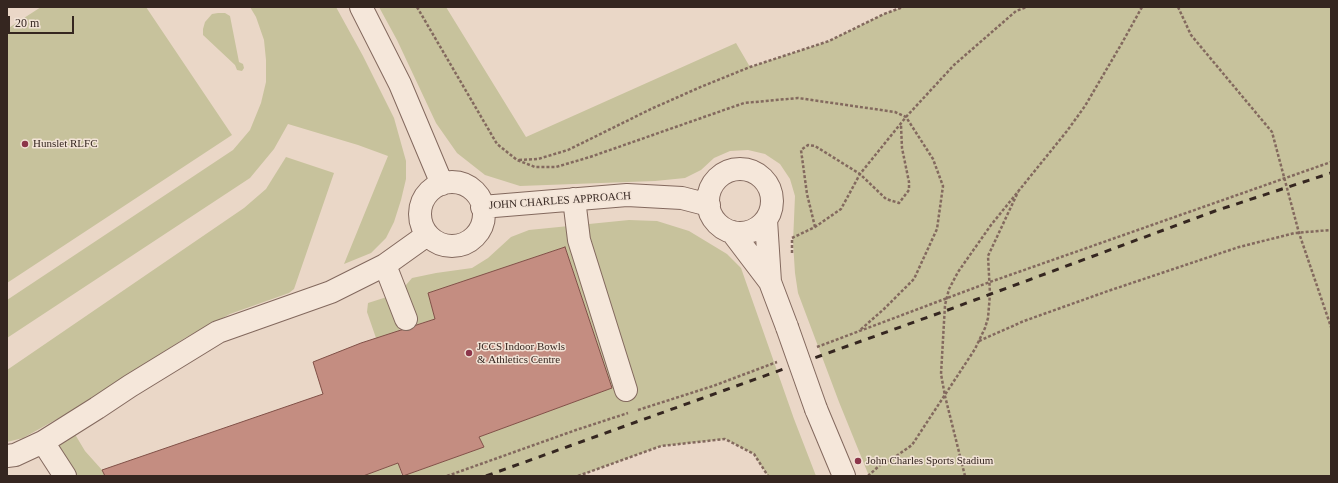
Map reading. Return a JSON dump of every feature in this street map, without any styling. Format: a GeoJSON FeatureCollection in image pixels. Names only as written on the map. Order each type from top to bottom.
{"type":"FeatureCollection","features":[{"type":"Feature","properties":{"kind":"street"},"geometry":{"type":"LineString","coordinates":[[7,456],[15,455],[43,442],[218,332],[332,292],[385,265],[427,235],[423,229],[420,218],[421,205],[426,195],[442,184],[400,84],[361,7]]}},
{"type":"Feature","properties":{"kind":"street"},"geometry":{"type":"LineString","coordinates":[[738,170],[748,170],[758,175],[765,182],[770,191],[772,201],[766,220],[759,227],[741,233],[732,232],[720,226],[712,216],[708,205],[709,194],[719,177],[728,172],[738,170]]}},
{"type":"Feature","properties":{"kind":"street","name":"JOHN CHARLES APPROACH"},"geometry":{"type":"LineString","coordinates":[[427,235],[437,243],[452,246],[470,240],[478,233],[482,225],[482,207],[476,194],[465,186],[449,183],[442,184]]}},
{"type":"Feature","properties":{"kind":"street","name":"JOHN CHARLES APPROACH"},"geometry":{"type":"LineString","coordinates":[[482,207],[627,195],[682,198],[708,205]]}},
{"type":"Feature","properties":{"kind":"street"},"geometry":{"type":"LineString","coordinates":[[574,199],[579,240],[626,390]]}},
{"type":"Feature","properties":{"kind":"street"},"geometry":{"type":"LineString","coordinates":[[766,220],[770,282]]}},
{"type":"Feature","properties":{"kind":"street"},"geometry":{"type":"LineString","coordinates":[[732,232],[770,282],[816,409],[844,476]]}},
{"type":"Feature","properties":{"kind":"street"},"geometry":{"type":"LineString","coordinates":[[385,265],[406,319]]}},
{"type":"Feature","properties":{"kind":"street"},"geometry":{"type":"LineString","coordinates":[[43,442],[65,476]]}},
{"type":"Feature","properties":{"kind":"path"},"geometry":{"type":"LineString","coordinates":[[417,7],[497,144],[517,160],[535,167],[556,166],[590,157],[744,103],[798,98],[895,112],[906,117],[933,159],[943,186],[937,228],[914,279],[884,309],[857,332]]}},
{"type":"Feature","properties":{"kind":"path"},"geometry":{"type":"LineString","coordinates":[[517,160],[538,159],[568,150],[703,86],[750,67],[829,41],[884,14],[903,7]]}},
{"type":"Feature","properties":{"kind":"path"},"geometry":{"type":"LineString","coordinates":[[792,238],[815,226],[841,209],[860,174],[906,117],[954,65],[1016,11],[1027,7]]}},
{"type":"Feature","properties":{"kind":"path"},"geometry":{"type":"LineString","coordinates":[[965,476],[941,374],[945,311],[950,289],[958,272],[991,224],[1067,131],[1085,106],[1142,7]]}},
{"type":"Feature","properties":{"kind":"path"},"geometry":{"type":"LineString","coordinates":[[1178,7],[1191,36],[1272,132],[1299,233],[1331,327]]}},
{"type":"Feature","properties":{"kind":"path"},"geometry":{"type":"LineString","coordinates":[[815,226],[801,150],[808,145],[815,146],[860,174],[886,199],[899,203],[909,190],[909,182],[902,148],[901,124]]}},
{"type":"Feature","properties":{"kind":"path"},"geometry":{"type":"LineString","coordinates":[[814,348],[990,282],[1331,162]]}},
{"type":"Feature","properties":{"kind":"path"},"geometry":{"type":"LineString","coordinates":[[868,476],[880,465],[892,459],[912,445],[945,396],[979,341],[988,318],[990,282],[988,256],[1018,190]]}},
{"type":"Feature","properties":{"kind":"path"},"geometry":{"type":"LineString","coordinates":[[979,341],[1024,321],[1116,288],[1239,247],[1299,233],[1331,230]]}},
{"type":"Feature","properties":{"kind":"path"},"geometry":{"type":"LineString","coordinates":[[637,410],[712,386],[777,362]]}},
{"type":"Feature","properties":{"kind":"path"},"geometry":{"type":"LineString","coordinates":[[447,476],[576,430],[629,413]]}},
{"type":"Feature","properties":{"kind":"path"},"geometry":{"type":"LineString","coordinates":[[578,476],[661,446],[726,439],[754,454],[768,476]]}},
{"type":"Feature","properties":{"kind":"shaded area"},"geometry":{"type":"Polygon","coordinates":[[[41,7],[146,7],[232,135],[7,283],[7,29],[41,7]]]}},
{"type":"Feature","properties":{"kind":"shaded area"},"geometry":{"type":"Polygon","coordinates":[[[250,7],[336,7],[363,56],[394,118],[406,161],[406,179],[401,200],[394,222],[386,238],[371,253],[344,264],[388,156],[358,145],[288,124],[274,149],[250,178],[7,338],[7,300],[233,150],[250,130],[261,103],[266,82],[266,60],[264,40],[256,17],[250,7]]]}},
{"type":"Feature","properties":{"kind":"shaded area"},"geometry":{"type":"Polygon","coordinates":[[[379,7],[446,7],[526,137],[736,43],[750,67],[829,41],[884,14],[903,7],[1331,7],[1331,476],[869,476],[839,402],[798,293],[793,242],[795,196],[790,179],[780,164],[765,154],[748,150],[730,151],[714,158],[701,170],[685,178],[655,181],[520,186],[485,175],[457,153],[436,123],[397,40],[379,7]]]}},
{"type":"Feature","properties":{"kind":"shaded area"},"geometry":{"type":"Polygon","coordinates":[[[225,13],[230,16],[239,62],[243,64],[244,68],[242,71],[237,70],[235,65],[203,35],[205,22],[212,14],[225,13]]]}},
{"type":"Feature","properties":{"kind":"shaded area"},"geometry":{"type":"Polygon","coordinates":[[[286,157],[334,173],[294,289],[289,293],[230,314],[185,338],[75,409],[23,438],[7,442],[7,370],[244,208],[266,189],[286,157]]]}},
{"type":"Feature","properties":{"kind":"shaded area"},"geometry":{"type":"Polygon","coordinates":[[[629,220],[657,221],[689,231],[727,254],[741,268],[794,419],[816,476],[768,476],[754,454],[725,439],[661,446],[578,476],[403,476],[484,447],[479,437],[612,388],[565,247],[428,293],[435,319],[412,326],[403,293],[406,285],[412,278],[472,268],[488,258],[511,237],[529,230],[629,220]]]}},
{"type":"Feature","properties":{"kind":"shaded area"},"geometry":{"type":"Polygon","coordinates":[[[390,296],[400,331],[376,338],[367,312],[368,303],[390,296]]]}},
{"type":"Feature","properties":{"kind":"shaded area"},"geometry":{"type":"Polygon","coordinates":[[[70,426],[85,451],[102,470],[105,476],[55,476],[43,442],[70,426]]]}},
{"type":"Feature","properties":{"kind":"shaded area"},"geometry":{"type":"Polygon","coordinates":[[[398,463],[402,476],[363,476],[398,463]]]}},
{"type":"Feature","properties":{"kind":"building","name":"JCCS Indoor Bowls & Athletics Centre"},"geometry":{"type":"Polygon","coordinates":[[[565,247],[612,388],[479,437],[484,447],[403,476],[398,463],[363,476],[105,476],[102,470],[323,394],[313,362],[361,343],[435,319],[428,293],[565,247]]]}},
{"type":"Feature","properties":{"kind":"railway"},"geometry":{"type":"LineString","coordinates":[[486,476],[945,311],[1215,211],[1331,173]]}},
{"type":"Feature","properties":{"kind":"place","name":"Hunslet RLFC"},"geometry":{"type":"Point","coordinates":[25,144]}},
{"type":"Feature","properties":{"kind":"place","name":"JCCS Indoor Bowls & Athletics Centre"},"geometry":{"type":"Point","coordinates":[469,353]}},
{"type":"Feature","properties":{"kind":"place","name":"John Charles Sports Stadium"},"geometry":{"type":"Point","coordinates":[858,461]}}]}
